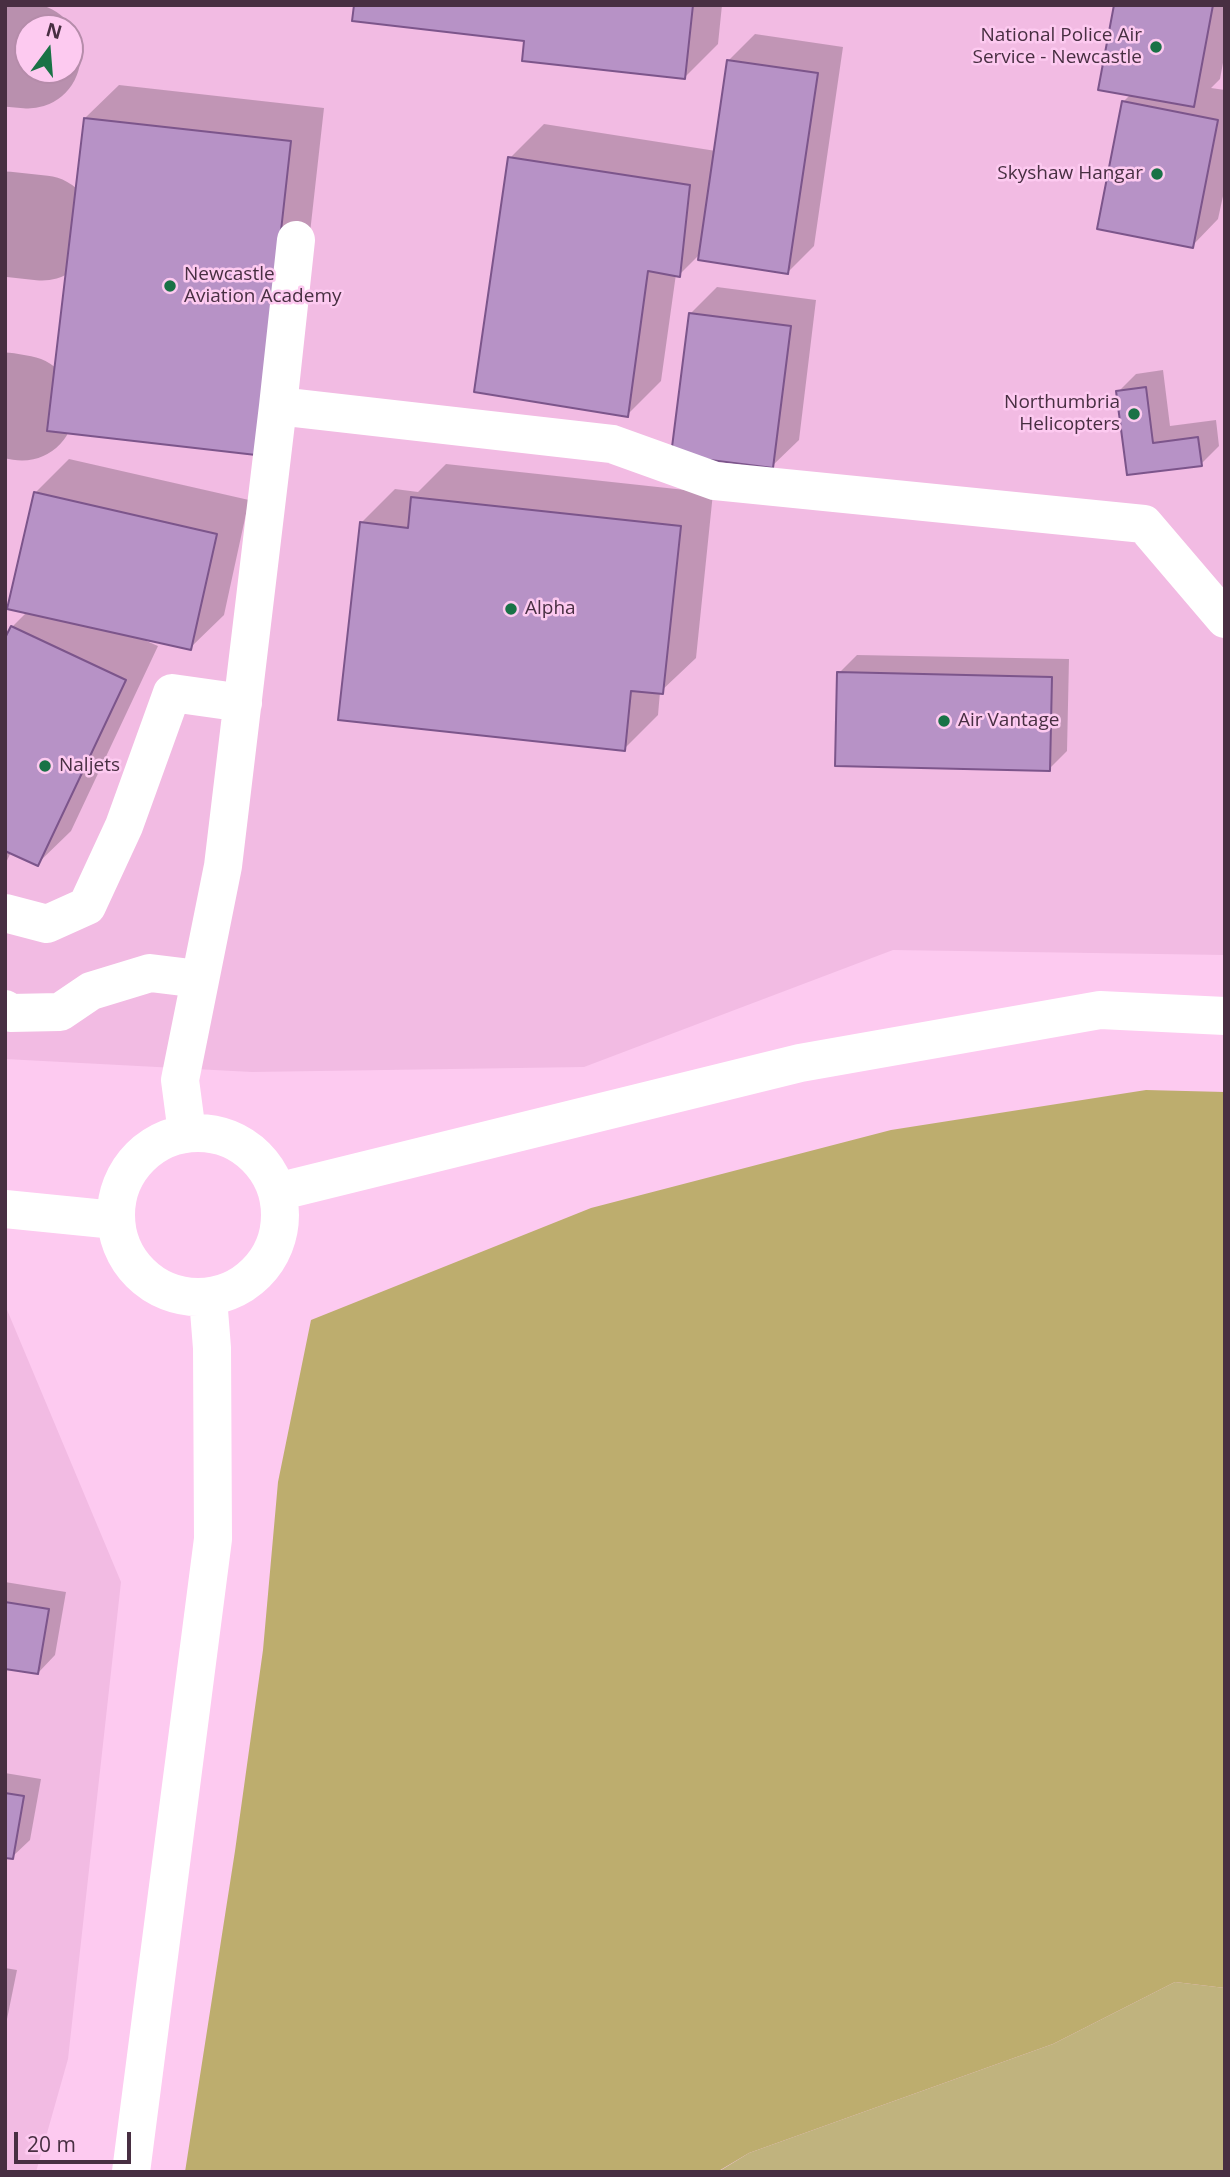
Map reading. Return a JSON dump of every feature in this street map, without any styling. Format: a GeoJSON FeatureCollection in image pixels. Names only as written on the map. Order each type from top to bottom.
{"type":"FeatureCollection","features":[{"type":"Feature","properties":{"kind":"street"},"geometry":{"type":"LineString","coordinates":[[187,1133],[180,1080],[223,866],[296,240]]}},
{"type":"Feature","properties":{"kind":"street"},"geometry":{"type":"LineString","coordinates":[[278,406],[612,444],[715,481],[1144,524],[1225,619]]}},
{"type":"Feature","properties":{"kind":"street"},"geometry":{"type":"LineString","coordinates":[[5,913],[47,924],[87,906],[124,827],[172,693],[243,703]]}},
{"type":"Feature","properties":{"kind":"street"},"geometry":{"type":"LineString","coordinates":[[5,1009],[10,1013],[60,1012],[91,991],[150,973],[199,979]]}},
{"type":"Feature","properties":{"kind":"street"},"geometry":{"type":"LineString","coordinates":[[278,1192],[800,1063],[1100,1010],[1225,1016]]}},
{"type":"Feature","properties":{"kind":"street"},"geometry":{"type":"LineString","coordinates":[[187,1133],[216,1135],[243,1146],[264,1166],[278,1192],[281,1220],[274,1248],[269,1256],[258,1272],[236,1289],[208,1298],[175,1295],[145,1279],[124,1253],[115,1220],[119,1189],[134,1163],[157,1143],[187,1133]]}},
{"type":"Feature","properties":{"kind":"street"},"geometry":{"type":"LineString","coordinates":[[5,1209],[115,1220]]}},
{"type":"Feature","properties":{"kind":"street"},"geometry":{"type":"LineString","coordinates":[[131,2172],[214,1539],[212,1348],[208,1298]]}},
{"type":"Feature","properties":{"kind":"shaded area"},"geometry":{"type":"Polygon","coordinates":[[[5,5],[1225,5],[1225,955],[893,950],[584,1067],[252,1072],[5,1059],[5,5]]]}},
{"type":"Feature","properties":{"kind":"shaded area"},"geometry":{"type":"Polygon","coordinates":[[[1146,1090],[1225,1092],[1225,1988],[1175,1982],[1053,2044],[749,2153],[717,2172],[185,2172],[263,1650],[278,1482],[311,1320],[591,1208],[891,1130],[1146,1090]]]}},
{"type":"Feature","properties":{"kind":"shaded area"},"geometry":{"type":"Polygon","coordinates":[[[5,1305],[121,1582],[68,2059],[36,2172],[5,2172],[5,1305]]]}},
{"type":"Feature","properties":{"kind":"shaded area"},"geometry":{"type":"Polygon","coordinates":[[[1175,1982],[1225,1988],[1225,2172],[718,2172],[749,2153],[1053,2044],[1175,1982]]]}},
{"type":"Feature","properties":{"kind":"building"},"geometry":{"type":"Polygon","coordinates":[[[354,5],[693,5],[685,79],[522,61],[524,41],[352,21],[354,5]]]}},
{"type":"Feature","properties":{"kind":"building","name":"National Police Air Service - Newcastle"},"geometry":{"type":"Polygon","coordinates":[[[1114,5],[1213,5],[1194,107],[1098,90],[1114,5]]]}},
{"type":"Feature","properties":{"kind":"building"},"geometry":{"type":"Polygon","coordinates":[[[727,60],[818,73],[788,274],[698,260],[727,60]]]}},
{"type":"Feature","properties":{"kind":"building","name":"Skyshaw Hangar"},"geometry":{"type":"Polygon","coordinates":[[[1122,101],[1218,120],[1193,248],[1097,229],[1122,101]]]}},
{"type":"Feature","properties":{"kind":"building","name":"Newcastle Aviation Academy"},"geometry":{"type":"Polygon","coordinates":[[[84,118],[291,141],[256,455],[47,431],[84,118]]]}},
{"type":"Feature","properties":{"kind":"building"},"geometry":{"type":"Polygon","coordinates":[[[508,157],[690,185],[680,277],[648,271],[628,417],[474,392],[508,157]]]}},
{"type":"Feature","properties":{"kind":"building"},"geometry":{"type":"Polygon","coordinates":[[[689,313],[791,326],[773,468],[671,455],[689,313]]]}},
{"type":"Feature","properties":{"kind":"building","name":"Northumbria Helicopters"},"geometry":{"type":"Polygon","coordinates":[[[1146,387],[1153,443],[1198,437],[1202,466],[1127,475],[1116,391],[1146,387]]]}},
{"type":"Feature","properties":{"kind":"building"},"geometry":{"type":"Polygon","coordinates":[[[34,492],[217,534],[191,650],[7,609],[34,492]]]}},
{"type":"Feature","properties":{"kind":"building","name":"Alpha"},"geometry":{"type":"Polygon","coordinates":[[[411,497],[681,526],[663,694],[631,691],[625,751],[338,720],[360,522],[408,528],[411,497]]]}},
{"type":"Feature","properties":{"kind":"building","name":"Naljets"},"geometry":{"type":"Polygon","coordinates":[[[11,626],[126,680],[38,866],[5,851],[5,638],[11,626]]]}},
{"type":"Feature","properties":{"kind":"building","name":"Air Vantage"},"geometry":{"type":"Polygon","coordinates":[[[837,672],[1052,677],[1050,771],[835,766],[837,672]]]}},
{"type":"Feature","properties":{"kind":"building"},"geometry":{"type":"Polygon","coordinates":[[[5,1602],[49,1609],[38,1674],[5,1669],[5,1602]]]}},
{"type":"Feature","properties":{"kind":"building"},"geometry":{"type":"Polygon","coordinates":[[[5,1793],[24,1796],[13,1859],[5,1858],[5,1793]]]}},
{"type":"Feature","properties":{"kind":"taxiway"},"geometry":{"type":"LineString","coordinates":[[5,54],[14,55]]}},
{"type":"Feature","properties":{"kind":"taxiway"},"geometry":{"type":"LineString","coordinates":[[5,224],[42,228]]}},
{"type":"Feature","properties":{"kind":"taxiway"},"geometry":{"type":"LineString","coordinates":[[5,405],[22,408]]}},
{"type":"Feature","properties":{"kind":"place","name":"National Police Air Service - Newcastle"},"geometry":{"type":"Point","coordinates":[1156,47]}},
{"type":"Feature","properties":{"kind":"place","name":"Skyshaw Hangar"},"geometry":{"type":"Point","coordinates":[1157,174]}},
{"type":"Feature","properties":{"kind":"place","name":"Newcastle Aviation Academy"},"geometry":{"type":"Point","coordinates":[170,286]}},
{"type":"Feature","properties":{"kind":"place","name":"Northumbria Helicopters"},"geometry":{"type":"Point","coordinates":[1134,414]}},
{"type":"Feature","properties":{"kind":"place","name":"Alpha"},"geometry":{"type":"Point","coordinates":[511,609]}},
{"type":"Feature","properties":{"kind":"place","name":"Air Vantage"},"geometry":{"type":"Point","coordinates":[944,721]}},
{"type":"Feature","properties":{"kind":"place","name":"Naljets"},"geometry":{"type":"Point","coordinates":[45,766]}}]}
